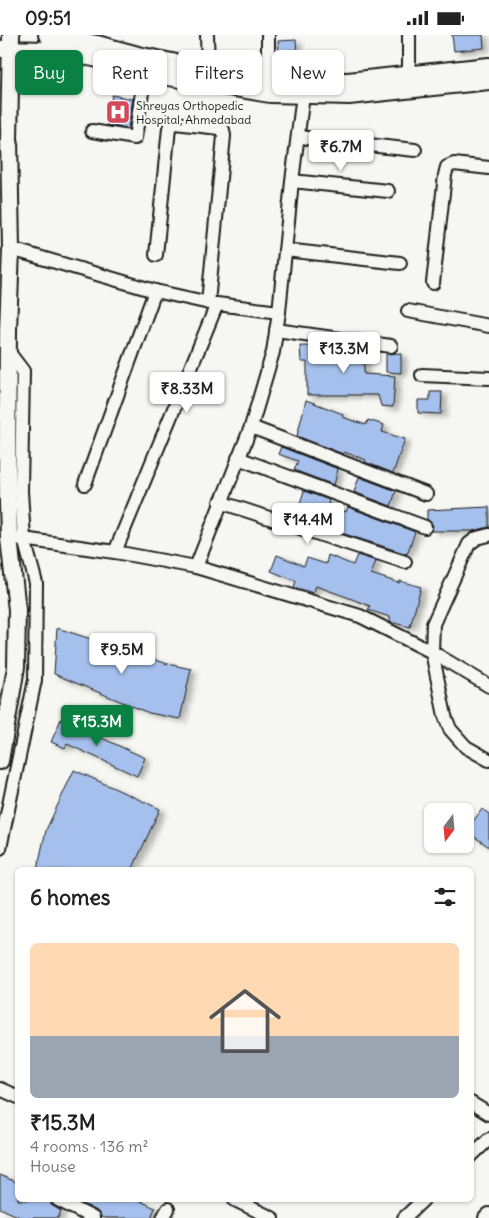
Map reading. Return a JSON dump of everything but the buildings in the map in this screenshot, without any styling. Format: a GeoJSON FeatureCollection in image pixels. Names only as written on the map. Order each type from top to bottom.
{"type":"FeatureCollection","features":[{"type":"Feature","properties":{"kind":"main road"},"geometry":{"type":"LineString","coordinates":[[47,35],[97,39],[138,55],[177,62]]}},
{"type":"Feature","properties":{"kind":"main road"},"geometry":{"type":"LineString","coordinates":[[0,761],[16,667],[16,538],[8,517],[7,467],[7,350],[11,249],[7,44],[93,59]]}},
{"type":"Feature","properties":{"kind":"main road"},"geometry":{"type":"LineString","coordinates":[[344,82],[489,66]]}},
{"type":"Feature","properties":{"kind":"main road"},"geometry":{"type":"LineString","coordinates":[[167,77],[272,94]]}},
{"type":"Feature","properties":{"kind":"main road"},"geometry":{"type":"LineString","coordinates":[[262,77],[272,79]]}},
{"type":"Feature","properties":{"kind":"main road"},"geometry":{"type":"LineString","coordinates":[[343,95],[349,96],[489,81]]}},
{"type":"Feature","properties":{"kind":"street"},"geometry":{"type":"LineString","coordinates":[[207,35],[207,50]]}},
{"type":"Feature","properties":{"kind":"street"},"geometry":{"type":"LineString","coordinates":[[268,35],[268,78]]}},
{"type":"Feature","properties":{"kind":"street"},"geometry":{"type":"LineString","coordinates":[[408,35],[409,74]]}},
{"type":"Feature","properties":{"kind":"street"},"geometry":{"type":"LineString","coordinates":[[92,131],[136,138],[142,95]]}},
{"type":"Feature","properties":{"kind":"street"},"geometry":{"type":"LineString","coordinates":[[196,567],[251,427],[273,352],[303,95]]}},
{"type":"Feature","properties":{"kind":"street"},"geometry":{"type":"LineString","coordinates":[[115,552],[212,303],[223,130],[175,123],[168,128],[156,255]]}},
{"type":"Feature","properties":{"kind":"street"},"geometry":{"type":"LineString","coordinates":[[298,136],[415,149]]}},
{"type":"Feature","properties":{"kind":"street"},"geometry":{"type":"LineString","coordinates":[[433,283],[445,175],[448,167],[454,164],[489,168]]}},
{"type":"Feature","properties":{"kind":"street"},"geometry":{"type":"LineString","coordinates":[[292,181],[388,191]]}},
{"type":"Feature","properties":{"kind":"street"},"geometry":{"type":"LineString","coordinates":[[11,249],[155,291],[212,303],[279,312]]}},
{"type":"Feature","properties":{"kind":"street"},"geometry":{"type":"LineString","coordinates":[[285,250],[400,263]]}},
{"type":"Feature","properties":{"kind":"street"},"geometry":{"type":"LineString","coordinates":[[85,484],[155,291]]}},
{"type":"Feature","properties":{"kind":"street"},"geometry":{"type":"LineString","coordinates":[[408,311],[489,326]]}},
{"type":"Feature","properties":{"kind":"street"},"geometry":{"type":"LineString","coordinates":[[276,330],[391,346]]}},
{"type":"Feature","properties":{"kind":"street"},"geometry":{"type":"LineString","coordinates":[[0,848],[35,680],[36,583],[16,538],[21,491],[23,371],[7,350]]}},
{"type":"Feature","properties":{"kind":"street"},"geometry":{"type":"LineString","coordinates":[[422,375],[489,378]]}},
{"type":"Feature","properties":{"kind":"street"},"geometry":{"type":"LineString","coordinates":[[251,427],[426,494]]}},
{"type":"Feature","properties":{"kind":"street"},"geometry":{"type":"LineString","coordinates":[[238,458],[425,527]]}},
{"type":"Feature","properties":{"kind":"street"},"geometry":{"type":"LineString","coordinates":[[8,517],[21,491]]}},
{"type":"Feature","properties":{"kind":"street"},"geometry":{"type":"LineString","coordinates":[[220,502],[405,562]]}},
{"type":"Feature","properties":{"kind":"street"},"geometry":{"type":"LineString","coordinates":[[489,535],[477,537],[469,544],[434,624],[432,652],[445,716],[450,729],[466,747],[489,760]]}},
{"type":"Feature","properties":{"kind":"street"},"geometry":{"type":"LineString","coordinates":[[16,538],[115,552],[196,567],[360,616],[432,652],[489,686]]}},
{"type":"Feature","properties":{"kind":"street"},"geometry":{"type":"LineString","coordinates":[[9,710],[28,714]]}},
{"type":"Feature","properties":{"kind":"street"},"geometry":{"type":"LineString","coordinates":[[0,1089],[15,1096]]}},
{"type":"Feature","properties":{"kind":"street"},"geometry":{"type":"LineString","coordinates":[[474,1105],[489,1114]]}},
{"type":"Feature","properties":{"kind":"street"},"geometry":{"type":"LineString","coordinates":[[474,1152],[489,1139]]}},
{"type":"Feature","properties":{"kind":"street"},"geometry":{"type":"LineString","coordinates":[[62,1202],[93,1218]]}},
{"type":"Feature","properties":{"kind":"street"},"geometry":{"type":"LineString","coordinates":[[239,1202],[272,1218]]}},
{"type":"Feature","properties":{"kind":"street"},"geometry":{"type":"LineString","coordinates":[[404,1218],[422,1202]]}},
{"type":"Feature","properties":{"kind":"street"},"geometry":{"type":"LineString","coordinates":[[485,1218],[489,1215]]}},
{"type":"Feature","properties":{"kind":"place","name":"Shreyas Orthopedic Hospital, Ahmedabad"},"geometry":{"type":"Point","coordinates":[118,112]}}]}
